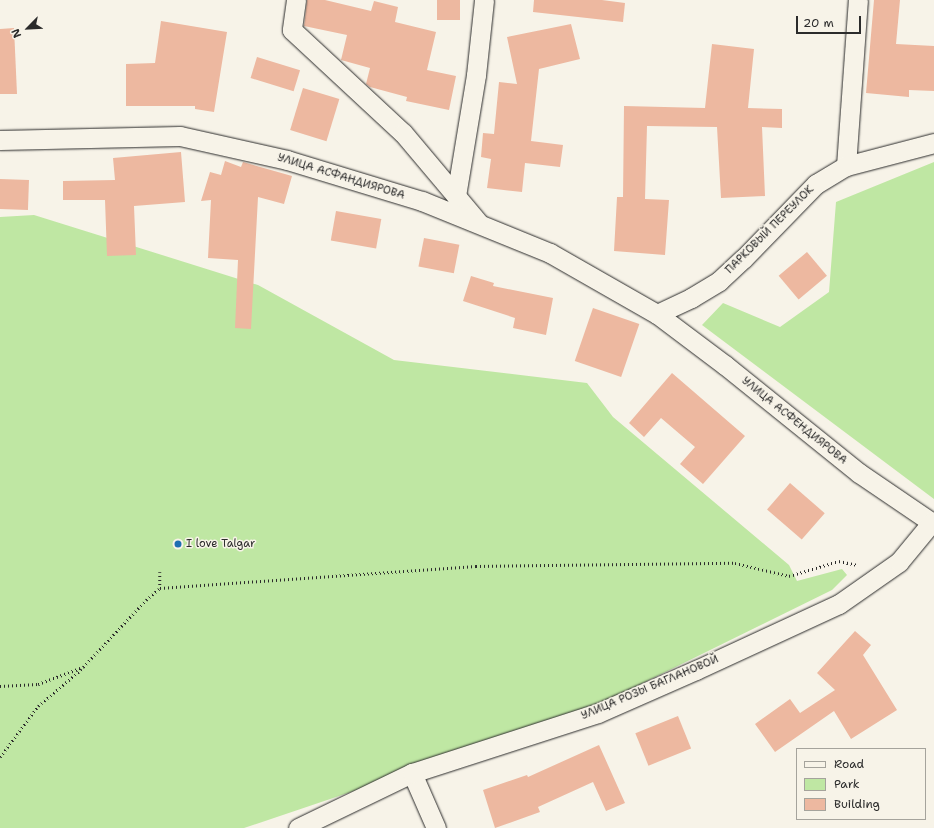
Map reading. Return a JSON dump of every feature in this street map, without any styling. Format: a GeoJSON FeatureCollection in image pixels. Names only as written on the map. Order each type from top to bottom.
{"type":"FeatureCollection","features":[{"type":"Feature","properties":{"kind":"street"},"geometry":{"type":"LineString","coordinates":[[296,0],[292,30],[403,133],[481,225]]}},
{"type":"Feature","properties":{"kind":"street"},"geometry":{"type":"LineString","coordinates":[[456,196],[476,76],[484,0]]}},
{"type":"Feature","properties":{"kind":"street"},"geometry":{"type":"LineString","coordinates":[[846,166],[858,0]]}},
{"type":"Feature","properties":{"kind":"street","name":"УЛИЦА АСФАНДИЯРОВА"},"geometry":{"type":"LineString","coordinates":[[0,140],[180,136],[287,160],[422,201],[550,253],[657,314]]}},
{"type":"Feature","properties":{"kind":"street","name":"ПАРКОВЫЙ ПЕРЕУЛОК"},"geometry":{"type":"LineString","coordinates":[[657,314],[691,298],[719,281],[743,259],[816,184],[846,166],[934,143]]}},
{"type":"Feature","properties":{"kind":"street","name":"УЛИЦА АСФЕНДИЯРОВА"},"geometry":{"type":"LineString","coordinates":[[657,314],[726,365],[859,473],[933,523]]}},
{"type":"Feature","properties":{"kind":"street","name":"УЛИЦА РОЗЫ БАГЛАНОВОЙ"},"geometry":{"type":"LineString","coordinates":[[298,828],[412,773],[598,713],[696,670],[839,604],[898,562],[933,523]]}},
{"type":"Feature","properties":{"kind":"street"},"geometry":{"type":"LineString","coordinates":[[412,773],[436,828]]}},
{"type":"Feature","properties":{"kind":"path"},"geometry":{"type":"LineString","coordinates":[[0,757],[38,706],[83,667],[146,600],[160,588],[476,566],[735,563],[789,576],[839,561],[860,565]]}},
{"type":"Feature","properties":{"kind":"path"},"geometry":{"type":"LineString","coordinates":[[160,572],[160,588]]}},
{"type":"Feature","properties":{"kind":"path"},"geometry":{"type":"LineString","coordinates":[[0,686],[38,684],[83,667]]}},
{"type":"Feature","properties":{"kind":"green space"},"geometry":{"type":"Polygon","coordinates":[[[934,162],[934,499],[702,325],[723,303],[780,327],[829,292],[836,202],[934,162]]]}},
{"type":"Feature","properties":{"kind":"green space"},"geometry":{"type":"Polygon","coordinates":[[[34,215],[258,285],[394,360],[587,383],[613,417],[789,565],[797,581],[842,569],[847,575],[832,590],[576,716],[244,828],[0,828],[0,217],[34,215]]]}},
{"type":"Feature","properties":{"kind":"building"},"geometry":{"type":"Polygon","coordinates":[[[307,0],[325,0],[371,11],[374,1],[398,7],[395,22],[436,32],[427,70],[456,76],[449,110],[406,101],[407,97],[370,87],[366,84],[370,68],[341,60],[347,35],[304,26],[307,0]]]}},
{"type":"Feature","properties":{"kind":"building"},"geometry":{"type":"Polygon","coordinates":[[[437,0],[460,0],[460,20],[437,20],[437,0]]]}},
{"type":"Feature","properties":{"kind":"building"},"geometry":{"type":"Polygon","coordinates":[[[534,0],[602,0],[625,3],[623,22],[533,12],[534,0]]]}},
{"type":"Feature","properties":{"kind":"building"},"geometry":{"type":"Polygon","coordinates":[[[874,0],[900,0],[896,44],[934,46],[934,91],[909,90],[909,97],[866,93],[874,0]]]}},
{"type":"Feature","properties":{"kind":"building"},"geometry":{"type":"Polygon","coordinates":[[[161,21],[227,32],[214,112],[195,109],[195,106],[126,106],[126,64],[155,63],[161,21]]]}},
{"type":"Feature","properties":{"kind":"building"},"geometry":{"type":"Polygon","coordinates":[[[571,24],[580,59],[539,69],[531,141],[563,145],[560,167],[525,163],[522,192],[487,188],[491,159],[481,157],[483,133],[494,134],[499,82],[517,84],[507,37],[571,24]]]}},
{"type":"Feature","properties":{"kind":"building"},"geometry":{"type":"Polygon","coordinates":[[[14,28],[17,94],[0,94],[0,29],[14,28]]]}},
{"type":"Feature","properties":{"kind":"building"},"geometry":{"type":"Polygon","coordinates":[[[712,44],[754,49],[748,108],[782,109],[782,128],[762,127],[765,196],[721,198],[717,127],[647,126],[645,199],[669,200],[665,255],[614,251],[617,197],[623,197],[624,106],[705,108],[712,44]]]}},
{"type":"Feature","properties":{"kind":"building"},"geometry":{"type":"Polygon","coordinates":[[[257,57],[300,70],[294,91],[251,78],[257,57]]]}},
{"type":"Feature","properties":{"kind":"building"},"geometry":{"type":"Polygon","coordinates":[[[303,88],[339,99],[326,141],[290,130],[303,88]]]}},
{"type":"Feature","properties":{"kind":"building"},"geometry":{"type":"Polygon","coordinates":[[[181,152],[185,202],[134,206],[136,255],[107,256],[105,200],[63,200],[63,181],[115,180],[113,158],[181,152]]]}},
{"type":"Feature","properties":{"kind":"building"},"geometry":{"type":"Polygon","coordinates":[[[225,161],[241,167],[243,162],[292,176],[284,204],[258,197],[251,329],[235,328],[238,260],[208,258],[211,200],[201,201],[210,172],[221,175],[225,161]]]}},
{"type":"Feature","properties":{"kind":"building"},"geometry":{"type":"Polygon","coordinates":[[[0,179],[29,180],[28,210],[0,209],[0,179]]]}},
{"type":"Feature","properties":{"kind":"building"},"geometry":{"type":"Polygon","coordinates":[[[336,211],[381,219],[376,249],[331,241],[336,211]]]}},
{"type":"Feature","properties":{"kind":"building"},"geometry":{"type":"Polygon","coordinates":[[[424,238],[459,245],[454,273],[418,266],[424,238]]]}},
{"type":"Feature","properties":{"kind":"building"},"geometry":{"type":"Polygon","coordinates":[[[807,252],[827,276],[799,300],[779,276],[807,252]]]}},
{"type":"Feature","properties":{"kind":"building"},"geometry":{"type":"Polygon","coordinates":[[[471,276],[494,283],[493,286],[553,298],[546,335],[513,328],[515,318],[463,301],[471,276]]]}},
{"type":"Feature","properties":{"kind":"building"},"geometry":{"type":"Polygon","coordinates":[[[593,308],[639,324],[621,377],[575,361],[593,308]]]}},
{"type":"Feature","properties":{"kind":"building"},"geometry":{"type":"Polygon","coordinates":[[[672,373],[745,436],[703,484],[680,464],[695,447],[661,418],[644,437],[629,423],[672,373]]]}},
{"type":"Feature","properties":{"kind":"building"},"geometry":{"type":"Polygon","coordinates":[[[790,483],[825,513],[802,540],[767,509],[790,483]]]}},
{"type":"Feature","properties":{"kind":"building"},"geometry":{"type":"Polygon","coordinates":[[[855,631],[871,645],[863,655],[897,710],[851,739],[834,711],[775,752],[755,724],[790,699],[800,713],[835,690],[817,673],[855,631]]]}},
{"type":"Feature","properties":{"kind":"building"},"geometry":{"type":"Polygon","coordinates":[[[678,716],[691,748],[648,766],[635,733],[678,716]]]}},
{"type":"Feature","properties":{"kind":"building"},"geometry":{"type":"Polygon","coordinates":[[[599,745],[625,803],[606,811],[593,782],[538,807],[540,812],[495,828],[483,790],[527,775],[528,777],[599,745]]]}},
{"type":"Feature","properties":{"kind":"place","name":"I love Talgar"},"geometry":{"type":"Point","coordinates":[178,544]}}]}
